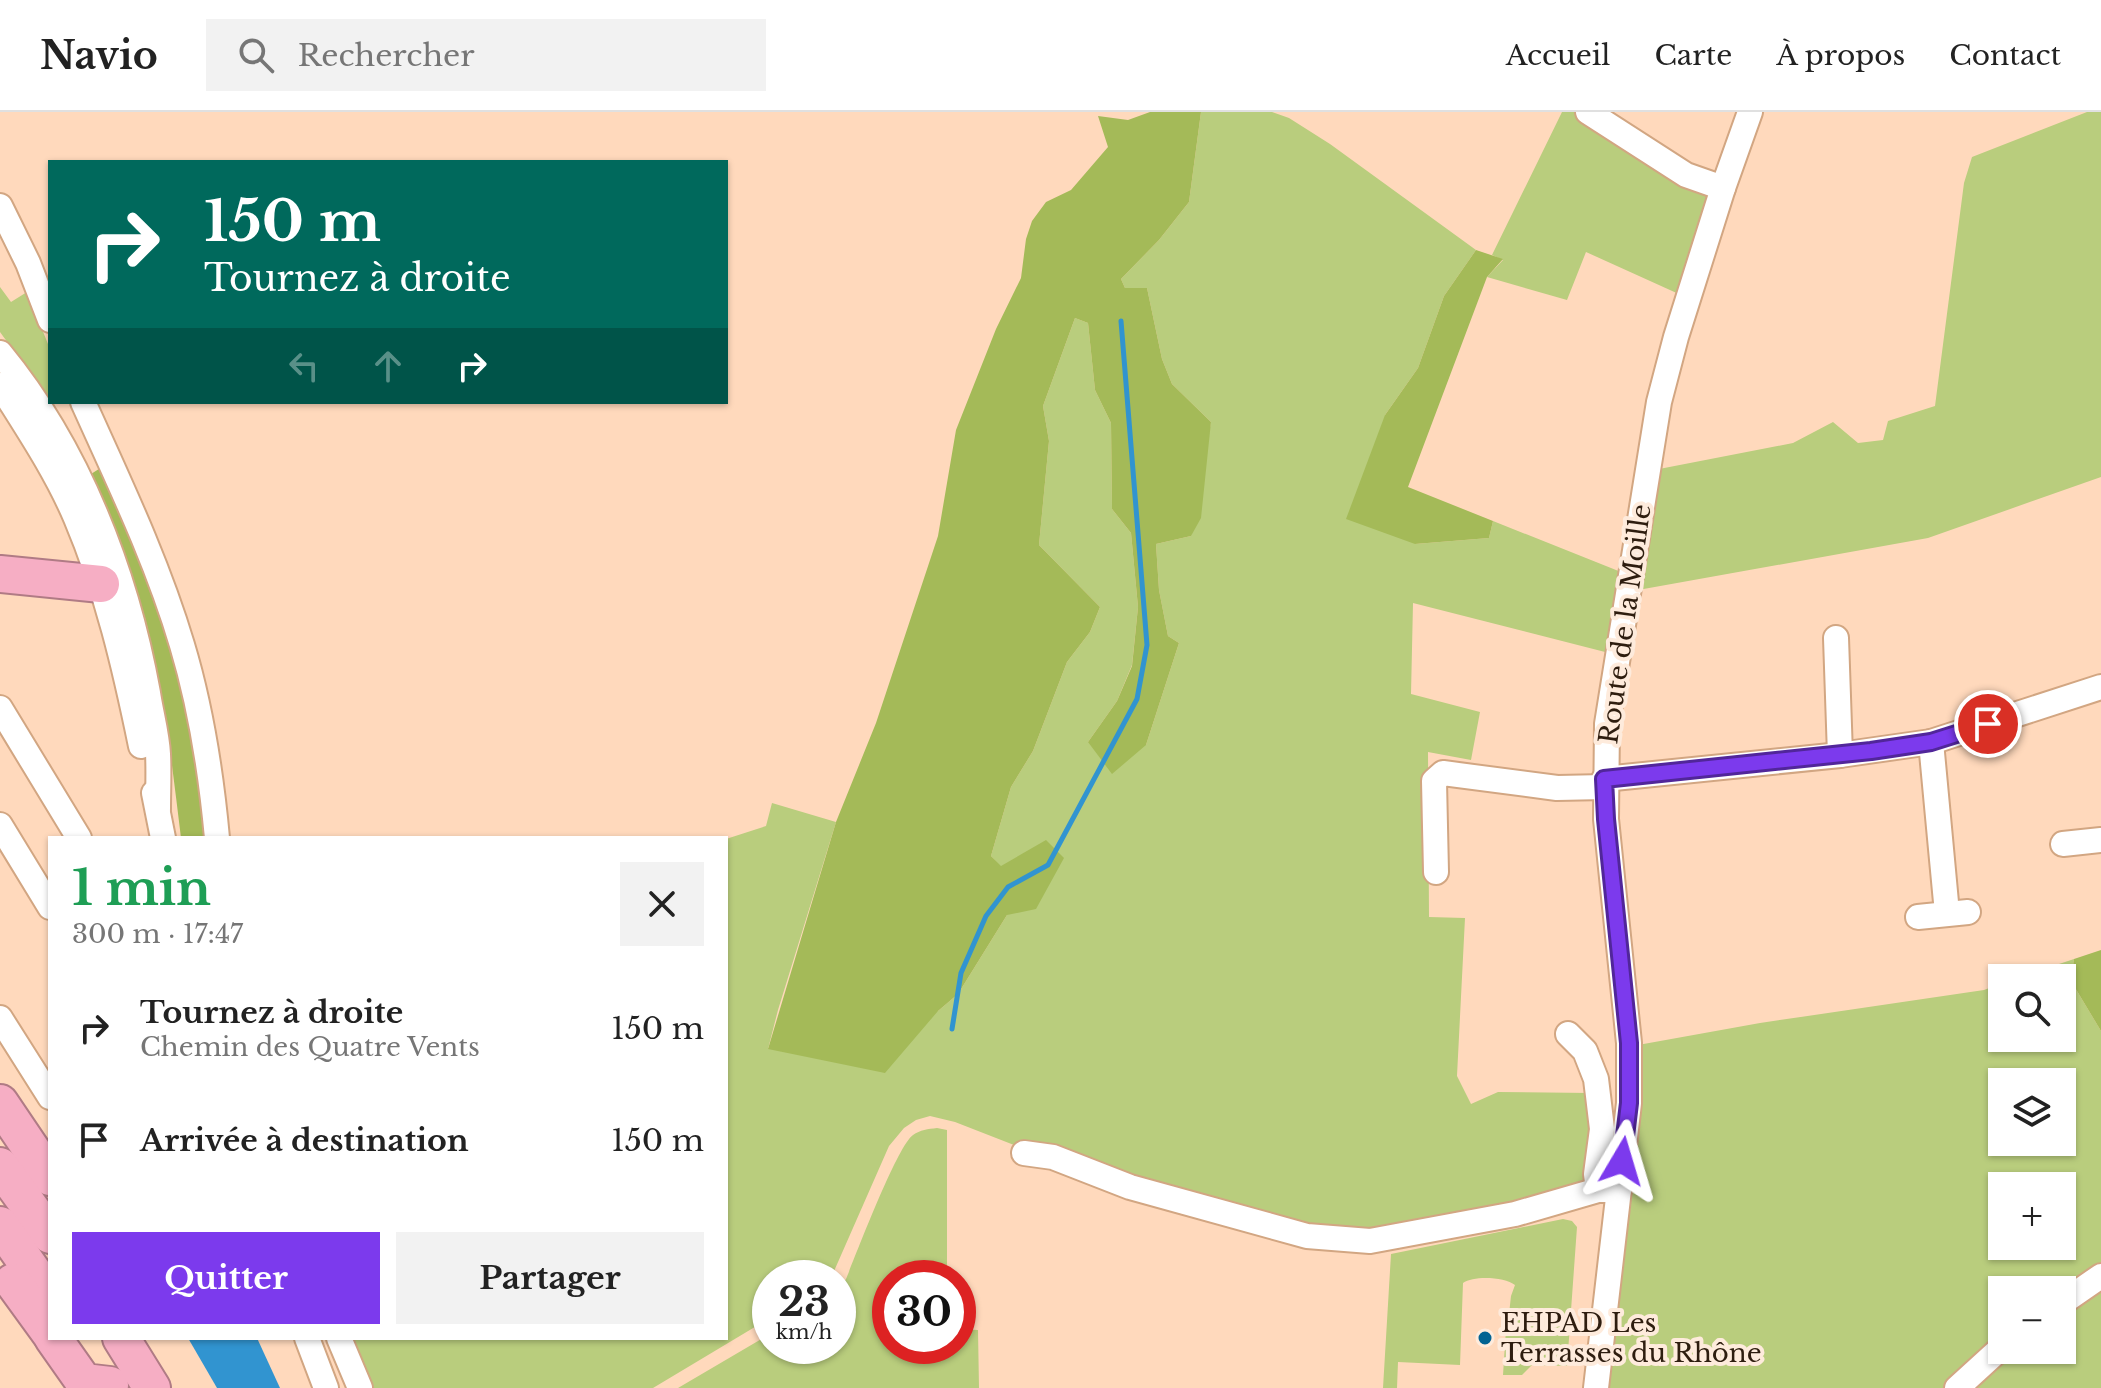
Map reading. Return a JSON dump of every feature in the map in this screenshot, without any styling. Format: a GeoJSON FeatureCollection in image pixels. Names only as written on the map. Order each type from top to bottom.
{"type":"FeatureCollection","features":[{"type":"Feature","properties":{"kind":"highway"},"geometry":{"type":"LineString","coordinates":[[0,574],[101,584]]}},
{"type":"Feature","properties":{"kind":"highway"},"geometry":{"type":"LineString","coordinates":[[0,1103],[48,1174]]}},
{"type":"Feature","properties":{"kind":"highway"},"geometry":{"type":"LineString","coordinates":[[0,1166],[48,1232]]}},
{"type":"Feature","properties":{"kind":"highway"},"geometry":{"type":"LineString","coordinates":[[0,1225],[48,1293]]}},
{"type":"Feature","properties":{"kind":"highway"},"geometry":{"type":"LineString","coordinates":[[0,1264],[48,1330]]}},
{"type":"Feature","properties":{"kind":"highway"},"geometry":{"type":"LineString","coordinates":[[55,1340],[84,1382],[111,1386]]}},
{"type":"Feature","properties":{"kind":"highway"},"geometry":{"type":"LineString","coordinates":[[80,1340],[111,1386]]}},
{"type":"Feature","properties":{"kind":"highway"},"geometry":{"type":"LineString","coordinates":[[122,1340],[152,1388]]}},
{"type":"Feature","properties":{"kind":"highway"},"geometry":{"type":"LineString","coordinates":[[149,1340],[177,1388]]}},
{"type":"Feature","properties":{"kind":"street"},"geometry":{"type":"LineString","coordinates":[[1588,112],[1686,175],[1723,188]]}},
{"type":"Feature","properties":{"kind":"street","name":"Route de la Moille"},"geometry":{"type":"LineString","coordinates":[[1596,1388],[1608,1190],[1629,1103],[1629,1043],[1606,819],[1607,724],[1659,402],[1676,337],[1750,112]]}},
{"type":"Feature","properties":{"kind":"street"},"geometry":{"type":"LineString","coordinates":[[0,206],[28,263],[48,315]]}},
{"type":"Feature","properties":{"kind":"street"},"geometry":{"type":"LineString","coordinates":[[0,353],[55,433],[93,507],[120,577],[141,654],[158,751],[158,809]]}},
{"type":"Feature","properties":{"kind":"street"},"geometry":{"type":"LineString","coordinates":[[0,385],[37,443],[75,516],[101,584],[123,658],[163,836]]}},
{"type":"Feature","properties":{"kind":"street"},"geometry":{"type":"LineString","coordinates":[[84,404],[138,524],[183,647],[204,733],[217,836]]}},
{"type":"Feature","properties":{"kind":"street"},"geometry":{"type":"LineString","coordinates":[[1836,638],[1840,755]]}},
{"type":"Feature","properties":{"kind":"street"},"geometry":{"type":"LineString","coordinates":[[1436,872],[1434,781],[1443,773],[1557,788],[1840,755],[1931,742],[2101,687]]}},
{"type":"Feature","properties":{"kind":"street"},"geometry":{"type":"LineString","coordinates":[[0,708],[78,836]]}},
{"type":"Feature","properties":{"kind":"street"},"geometry":{"type":"LineString","coordinates":[[1918,917],[1958,913],[1931,742]]}},
{"type":"Feature","properties":{"kind":"street"},"geometry":{"type":"LineString","coordinates":[[0,825],[48,904]]}},
{"type":"Feature","properties":{"kind":"street"},"geometry":{"type":"LineString","coordinates":[[2063,844],[2101,840]]}},
{"type":"Feature","properties":{"kind":"street"},"geometry":{"type":"LineString","coordinates":[[0,1018],[48,1094]]}},
{"type":"Feature","properties":{"kind":"street"},"geometry":{"type":"LineString","coordinates":[[1024,1153],[1053,1157],[1130,1187],[1307,1236],[1370,1241],[1515,1214],[1608,1190],[1596,1174],[1602,1129],[1596,1079],[1585,1051],[1568,1034]]}},
{"type":"Feature","properties":{"kind":"street"},"geometry":{"type":"LineString","coordinates":[[2076,1293],[2101,1276]]}},
{"type":"Feature","properties":{"kind":"street"},"geometry":{"type":"LineString","coordinates":[[308,1340],[326,1388]]}},
{"type":"Feature","properties":{"kind":"street"},"geometry":{"type":"LineString","coordinates":[[340,1340],[360,1388]]}},
{"type":"Feature","properties":{"kind":"street"},"geometry":{"type":"LineString","coordinates":[[1957,1388],[1988,1360]]}},
{"type":"Feature","properties":{"kind":"green space"},"geometry":{"type":"Polygon","coordinates":[[[1150,112],[1201,112],[1189,202],[1159,240],[1121,279],[1125,288],[1147,288],[1162,359],[1172,384],[1211,422],[1201,518],[1191,536],[1156,544],[1159,590],[1168,636],[1179,643],[1146,745],[1112,774],[1088,742],[1117,701],[1132,666],[1138,607],[1131,533],[1112,509],[1111,423],[1095,390],[1088,323],[1075,318],[1043,406],[1049,441],[1039,545],[1100,607],[1090,632],[1067,662],[1033,751],[1011,787],[991,856],[1001,866],[1046,840],[1064,858],[1036,909],[1007,915],[958,994],[938,1011],[885,1073],[768,1049],[836,822],[876,723],[938,536],[956,430],[996,329],[1021,278],[1026,239],[1032,221],[1046,202],[1071,190],[1108,147],[1098,116],[1128,120],[1150,112]]]}},
{"type":"Feature","properties":{"kind":"green space"},"geometry":{"type":"Polygon","coordinates":[[[1201,112],[1272,112],[1289,118],[1330,144],[1476,250],[1444,296],[1418,368],[1385,415],[1415,544],[1489,538],[1493,521],[1621,572],[1609,653],[1413,603],[1411,694],[1480,712],[1471,760],[1428,752],[1429,917],[1465,918],[1457,1076],[1471,1104],[1498,1092],[1591,1093],[1594,1129],[1582,1186],[1576,1190],[1343,1237],[1126,1178],[1051,1149],[1014,1145],[955,1122],[930,1116],[904,1128],[889,1146],[839,1260],[752,1260],[752,1329],[653,1388],[368,1388],[349,1340],[728,1340],[728,838],[766,826],[772,803],[836,822],[768,1049],[938,1011],[958,994],[1007,915],[1000,866],[991,856],[1011,787],[1033,751],[1067,662],[1090,632],[1100,607],[1039,545],[1049,441],[1043,406],[1075,318],[1088,323],[1095,390],[1111,423],[1112,509],[1131,533],[1138,607],[1132,665],[1117,701],[1088,742],[1146,745],[1179,643],[1168,636],[1159,590],[1156,544],[1191,536],[1211,422],[1172,384],[1162,359],[1147,288],[1125,288],[1121,279],[1159,240],[1189,202],[1201,112]]]}},
{"type":"Feature","properties":{"kind":"green space"},"geometry":{"type":"Polygon","coordinates":[[[1562,112],[1577,112],[1710,198],[1681,295],[1586,252],[1567,300],[1487,277],[1503,260],[1492,255],[1562,112]]]}},
{"type":"Feature","properties":{"kind":"green space"},"geometry":{"type":"Polygon","coordinates":[[[2087,112],[2101,112],[2101,477],[1928,538],[1638,590],[1654,470],[1793,443],[1833,422],[1858,443],[1883,440],[1888,421],[1935,406],[1964,183],[1972,157],[2087,112]]]}},
{"type":"Feature","properties":{"kind":"green space"},"geometry":{"type":"Polygon","coordinates":[[[1476,250],[1503,259],[1487,277],[1408,487],[1493,521],[1489,538],[1415,544],[1346,519],[1385,415],[1418,368],[1444,296],[1476,250]]]}},
{"type":"Feature","properties":{"kind":"green space"},"geometry":{"type":"Polygon","coordinates":[[[0,287],[11,302],[27,292],[48,344],[48,398],[0,332],[0,287]]]}},
{"type":"Feature","properties":{"kind":"green space"},"geometry":{"type":"Polygon","coordinates":[[[102,467],[144,566],[169,644],[192,740],[207,836],[181,836],[171,755],[152,645],[127,564],[91,474],[102,467]]]}},
{"type":"Feature","properties":{"kind":"green space"},"geometry":{"type":"Polygon","coordinates":[[[2101,950],[2101,1031],[2076,989],[2074,959],[2101,950]]]}},
{"type":"Feature","properties":{"kind":"green space"},"geometry":{"type":"Polygon","coordinates":[[[1988,988],[1988,1052],[2076,1052],[2076,989],[2101,1031],[2101,1265],[2076,1281],[2076,1276],[1988,1276],[1988,1350],[1946,1388],[1607,1388],[1638,1045],[1760,1023],[1988,988]]]}},
{"type":"Feature","properties":{"kind":"green space"},"geometry":{"type":"Polygon","coordinates":[[[947,1130],[947,1260],[872,1260],[872,1364],[976,1364],[978,1330],[979,1388],[678,1388],[752,1345],[752,1364],[856,1364],[856,1260],[854,1260],[897,1159],[906,1143],[921,1131],[947,1130]]]}},
{"type":"Feature","properties":{"kind":"green space"},"geometry":{"type":"Polygon","coordinates":[[[1563,1219],[1572,1221],[1577,1227],[1567,1366],[1532,1365],[1522,1375],[1503,1375],[1507,1314],[1515,1285],[1482,1278],[1463,1283],[1460,1365],[1398,1362],[1397,1388],[1383,1388],[1391,1254],[1563,1219]]]}},
{"type":"Feature","properties":{"kind":"green space"},"geometry":{"type":"Polygon","coordinates":[[[2101,1289],[2101,1388],[1970,1388],[1998,1364],[2076,1364],[2076,1306],[2101,1289]]]}},
{"type":"Feature","properties":{"kind":"water"},"geometry":{"type":"Polygon","coordinates":[[[189,1340],[258,1340],[280,1388],[217,1388],[189,1340]]]}},
{"type":"Feature","properties":{"kind":"waterway"},"geometry":{"type":"LineString","coordinates":[[952,1029],[961,973],[986,916],[1008,887],[1048,865],[1137,699],[1147,645],[1121,321]]}},
{"type":"Feature","properties":{"kind":"place","name":"EHPAD Les Terrasses du Rhône"},"geometry":{"type":"Point","coordinates":[1485,1338]}},
{"type":"Feature","properties":{"kind":"route"},"geometry":{"type":"LineString","coordinates":[[1622,1161],[1629,1103],[1629,1043],[1604,779],[1871,751],[1931,742],[1988,724]]}}]}
